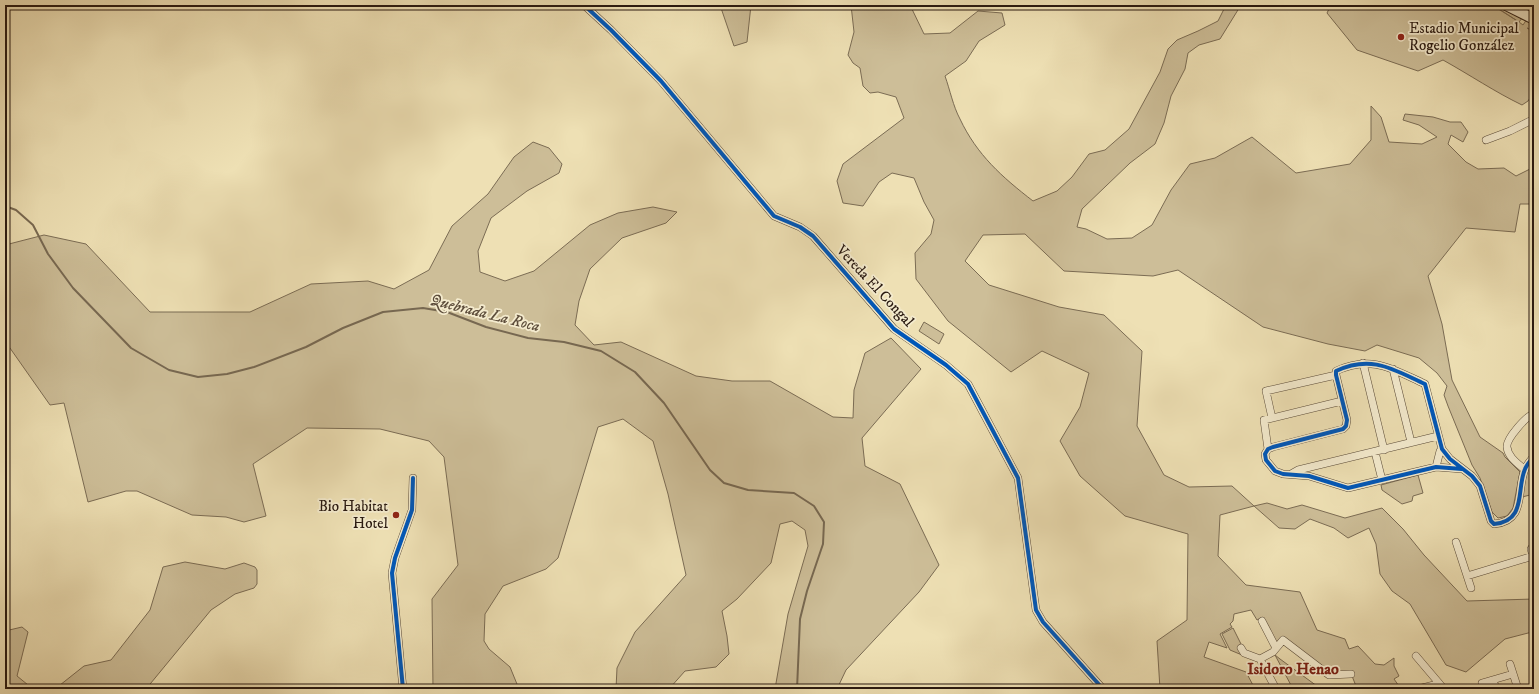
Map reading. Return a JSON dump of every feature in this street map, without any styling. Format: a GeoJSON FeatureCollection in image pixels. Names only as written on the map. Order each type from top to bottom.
{"type":"FeatureCollection","features":[{"type":"Feature","properties":{"kind":"main road"},"geometry":{"type":"LineString","coordinates":[[1506,5],[1534,19]]}},
{"type":"Feature","properties":{"kind":"street","name":"Vereda El Congal"},"geometry":{"type":"LineString","coordinates":[[584,5],[611,30],[660,81],[774,216],[800,227],[813,236],[894,328],[910,341],[946,365],[968,384],[1018,478],[1036,610],[1043,622],[1102,689]]}},
{"type":"Feature","properties":{"kind":"street"},"geometry":{"type":"LineString","coordinates":[[1486,140],[1510,131],[1534,119]]}},
{"type":"Feature","properties":{"kind":"street"},"geometry":{"type":"LineString","coordinates":[[1363,363],[1384,450]]}},
{"type":"Feature","properties":{"kind":"street"},"geometry":{"type":"LineString","coordinates":[[1268,449],[1343,429],[1346,426],[1347,420],[1336,371],[1363,363],[1381,364],[1425,384],[1442,450],[1450,459],[1472,476],[1480,486],[1491,521],[1494,524],[1503,523],[1514,515],[1520,498],[1524,469],[1534,456]]}},
{"type":"Feature","properties":{"kind":"street"},"geometry":{"type":"LineString","coordinates":[[1393,369],[1411,442]]}},
{"type":"Feature","properties":{"kind":"street"},"geometry":{"type":"LineString","coordinates":[[1272,418],[1266,391],[1336,375]]}},
{"type":"Feature","properties":{"kind":"street"},"geometry":{"type":"LineString","coordinates":[[1342,401],[1264,420],[1263,424],[1268,449],[1265,454],[1266,460],[1270,466],[1275,471],[1283,474],[1309,476],[1348,488],[1436,467],[1462,469]]}},
{"type":"Feature","properties":{"kind":"street"},"geometry":{"type":"LineString","coordinates":[[1524,469],[1512,459],[1507,448],[1507,442],[1523,422],[1531,414],[1534,414]]}},
{"type":"Feature","properties":{"kind":"street"},"geometry":{"type":"LineString","coordinates":[[1291,474],[1298,470],[1438,436]]}},
{"type":"Feature","properties":{"kind":"street"},"geometry":{"type":"LineString","coordinates":[[1436,467],[1440,451],[1442,450]]}},
{"type":"Feature","properties":{"kind":"street"},"geometry":{"type":"LineString","coordinates":[[1375,452],[1382,480]]}},
{"type":"Feature","properties":{"kind":"street"},"geometry":{"type":"LineString","coordinates":[[403,689],[392,573],[395,558],[412,510],[413,478]]}},
{"type":"Feature","properties":{"kind":"street"},"geometry":{"type":"LineString","coordinates":[[1456,542],[1471,588]]}},
{"type":"Feature","properties":{"kind":"street"},"geometry":{"type":"LineString","coordinates":[[1467,576],[1533,556],[1531,548],[1534,545]]}},
{"type":"Feature","properties":{"kind":"street"},"geometry":{"type":"LineString","coordinates":[[1262,622],[1276,648]]}},
{"type":"Feature","properties":{"kind":"street"},"geometry":{"type":"LineString","coordinates":[[1260,659],[1273,652],[1283,640],[1329,675],[1351,674]]}},
{"type":"Feature","properties":{"kind":"street"},"geometry":{"type":"LineString","coordinates":[[1241,648],[1244,653],[1260,659],[1276,689]]}},
{"type":"Feature","properties":{"kind":"street"},"geometry":{"type":"LineString","coordinates":[[1416,656],[1444,689]]}},
{"type":"Feature","properties":{"kind":"street"},"geometry":{"type":"LineString","coordinates":[[1510,664],[1518,689]]}},
{"type":"Feature","properties":{"kind":"street"},"geometry":{"type":"LineString","coordinates":[[1482,683],[1513,674]]}},
{"type":"Feature","properties":{"kind":"street"},"geometry":{"type":"LineString","coordinates":[[1493,680],[1496,689]]}},
{"type":"Feature","properties":{"kind":"street"},"geometry":{"type":"LineString","coordinates":[[1418,689],[1434,685],[1438,682]]}},
{"type":"Feature","properties":{"kind":"shaded area"},"geometry":{"type":"Polygon","coordinates":[[[720,5],[751,5],[747,42],[734,46],[720,5]]]}},
{"type":"Feature","properties":{"kind":"shaded area"},"geometry":{"type":"Polygon","coordinates":[[[851,5],[910,5],[924,34],[950,33],[978,11],[1002,13],[1005,25],[979,41],[966,61],[945,76],[953,103],[974,144],[1001,174],[1033,201],[1057,191],[1072,177],[1089,154],[1105,150],[1129,129],[1160,72],[1168,49],[1177,40],[1218,21],[1226,5],[1241,5],[1220,39],[1199,45],[1188,53],[1185,69],[1171,96],[1164,123],[1155,144],[1130,163],[1082,209],[1077,227],[1086,229],[1107,239],[1132,238],[1152,225],[1171,190],[1190,164],[1215,158],[1252,137],[1296,173],[1350,164],[1371,140],[1371,106],[1381,117],[1389,142],[1422,144],[1437,137],[1419,125],[1403,120],[1405,114],[1433,117],[1450,122],[1461,122],[1468,132],[1463,142],[1451,135],[1448,144],[1466,162],[1478,169],[1504,168],[1516,176],[1530,169],[1534,165],[1534,204],[1520,204],[1515,232],[1466,228],[1428,276],[1442,324],[1452,380],[1480,437],[1503,453],[1520,472],[1513,508],[1507,516],[1498,518],[1492,512],[1480,478],[1472,465],[1448,406],[1444,395],[1447,386],[1437,373],[1419,358],[1377,345],[1365,351],[1328,344],[1263,327],[1178,270],[1153,276],[1064,271],[1025,234],[983,235],[965,261],[989,285],[1059,307],[1104,315],[1142,351],[1137,426],[1164,475],[1189,487],[1232,486],[1254,506],[1220,515],[1218,556],[1246,585],[1300,592],[1317,630],[1345,639],[1349,649],[1358,646],[1375,664],[1384,665],[1394,658],[1394,666],[1399,676],[1394,679],[1401,689],[1355,689],[1356,686],[1352,676],[1331,672],[1282,637],[1276,643],[1261,618],[1257,620],[1251,610],[1234,614],[1233,621],[1230,624],[1232,627],[1220,634],[1227,648],[1209,642],[1204,657],[1246,672],[1255,689],[1160,689],[1157,641],[1187,620],[1188,534],[1125,516],[1080,476],[1060,441],[1080,407],[1089,373],[1042,351],[1011,372],[948,321],[916,279],[915,253],[931,234],[934,220],[924,202],[914,178],[892,173],[879,182],[863,206],[843,203],[837,181],[843,164],[904,118],[896,97],[878,92],[870,93],[863,86],[860,68],[853,63],[848,55],[854,32],[851,5]]]}},
{"type":"Feature","properties":{"kind":"shaded area"},"geometry":{"type":"Polygon","coordinates":[[[1331,5],[1492,5],[1523,25],[1527,19],[1534,22],[1534,31],[1527,28],[1534,32],[1534,92],[1528,101],[1522,105],[1502,95],[1443,60],[1418,71],[1357,50],[1327,13],[1331,5]]]}},
{"type":"Feature","properties":{"kind":"shaded area"},"geometry":{"type":"Polygon","coordinates":[[[1493,5],[1498,5],[1523,17],[1519,22],[1493,5]]]}},
{"type":"Feature","properties":{"kind":"shaded area"},"geometry":{"type":"Polygon","coordinates":[[[533,142],[549,148],[562,164],[559,173],[527,191],[491,218],[478,251],[480,272],[505,281],[534,271],[590,225],[618,213],[653,207],[677,212],[666,223],[622,238],[590,269],[579,301],[575,325],[594,345],[621,342],[696,376],[732,381],[770,381],[833,417],[853,418],[854,390],[865,353],[891,338],[921,369],[862,438],[865,466],[900,484],[939,565],[919,592],[846,670],[837,689],[775,689],[788,614],[808,546],[805,530],[792,521],[780,524],[771,563],[737,599],[722,611],[729,654],[716,667],[685,671],[669,689],[616,689],[617,668],[635,632],[686,575],[668,494],[653,441],[623,419],[598,427],[558,558],[546,569],[503,586],[485,614],[484,641],[489,649],[510,667],[519,689],[433,689],[432,599],[458,565],[444,457],[429,441],[380,429],[307,428],[253,464],[266,516],[244,522],[226,517],[192,515],[137,491],[126,491],[88,502],[64,403],[50,405],[5,341],[5,224],[9,244],[44,235],[86,244],[150,312],[250,312],[311,284],[368,281],[394,289],[429,270],[452,226],[488,194],[514,157],[533,142]]]}},
{"type":"Feature","properties":{"kind":"shaded area"},"geometry":{"type":"Polygon","coordinates":[[[924,322],[944,334],[939,344],[919,331],[924,322]]]}},
{"type":"Feature","properties":{"kind":"shaded area"},"geometry":{"type":"Polygon","coordinates":[[[1534,459],[1534,494],[1522,497],[1527,470],[1534,459]]]}},
{"type":"Feature","properties":{"kind":"shaded area"},"geometry":{"type":"Polygon","coordinates":[[[1418,475],[1423,493],[1413,496],[1412,501],[1402,504],[1382,490],[1381,485],[1418,475]]]}},
{"type":"Feature","properties":{"kind":"shaded area"},"geometry":{"type":"Polygon","coordinates":[[[1267,503],[1287,509],[1302,505],[1345,518],[1382,508],[1403,529],[1424,555],[1467,601],[1534,599],[1534,636],[1532,632],[1505,639],[1466,672],[1446,665],[1410,604],[1392,591],[1380,574],[1376,544],[1369,528],[1348,538],[1334,528],[1310,519],[1295,529],[1279,528],[1254,506],[1267,503]]]}},
{"type":"Feature","properties":{"kind":"shaded area"},"geometry":{"type":"Polygon","coordinates":[[[185,562],[225,569],[244,563],[255,567],[257,570],[257,584],[254,588],[235,594],[211,610],[146,689],[55,689],[84,666],[111,660],[150,610],[163,567],[185,562]]]}},
{"type":"Feature","properties":{"kind":"shaded area"},"geometry":{"type":"Polygon","coordinates":[[[22,627],[28,632],[17,676],[33,689],[5,689],[5,631],[22,627]]]}},
{"type":"Feature","properties":{"kind":"shaded area"},"geometry":{"type":"Polygon","coordinates":[[[1233,628],[1241,644],[1238,646],[1242,655],[1230,650],[1222,634],[1233,628]]]}},
{"type":"Feature","properties":{"kind":"shaded area"},"geometry":{"type":"Polygon","coordinates":[[[1275,655],[1280,659],[1321,689],[1293,689],[1275,655]]]}},
{"type":"Feature","properties":{"kind":"waterway","name":"Quebrada La Roca"},"geometry":{"type":"LineString","coordinates":[[5,206],[16,210],[33,225],[48,254],[73,288],[131,348],[169,370],[198,377],[227,374],[254,367],[306,347],[343,328],[383,312],[423,308],[447,312],[486,327],[528,338],[564,342],[601,351],[635,372],[664,403],[710,470],[724,483],[748,490],[794,493],[814,506],[824,522],[823,544],[807,591],[800,619],[797,689]]}},
{"type":"Feature","properties":{"kind":"cycle path"},"geometry":{"type":"LineString","coordinates":[[584,5],[661,81],[774,216],[800,227],[813,236],[894,329],[946,365],[968,384],[1018,478],[1036,610],[1043,622],[1103,689]]}},
{"type":"Feature","properties":{"kind":"cycle path"},"geometry":{"type":"LineString","coordinates":[[1462,469],[1436,467],[1348,488],[1309,476],[1283,474],[1275,471],[1266,460],[1265,454],[1268,449],[1273,447],[1343,429],[1346,426],[1347,420],[1336,371],[1349,366],[1372,364],[1393,369],[1425,384],[1442,449],[1450,459],[1472,476],[1480,486],[1491,521],[1494,524],[1504,522],[1512,517],[1516,511],[1522,477],[1525,469],[1534,456]]}},
{"type":"Feature","properties":{"kind":"cycle path"},"geometry":{"type":"LineString","coordinates":[[403,689],[392,573],[395,558],[412,510],[413,478]]}},
{"type":"Feature","properties":{"kind":"place","name":"Estadio Municipal Rogelio González"},"geometry":{"type":"Point","coordinates":[1401,37]}},
{"type":"Feature","properties":{"kind":"place","name":"Bio Habitat Hotel"},"geometry":{"type":"Point","coordinates":[396,515]}},
{"type":"Feature","properties":{"kind":"district","name":"Isidoro Henao"},"geometry":{"type":"Point","coordinates":[1293,669]}}]}
